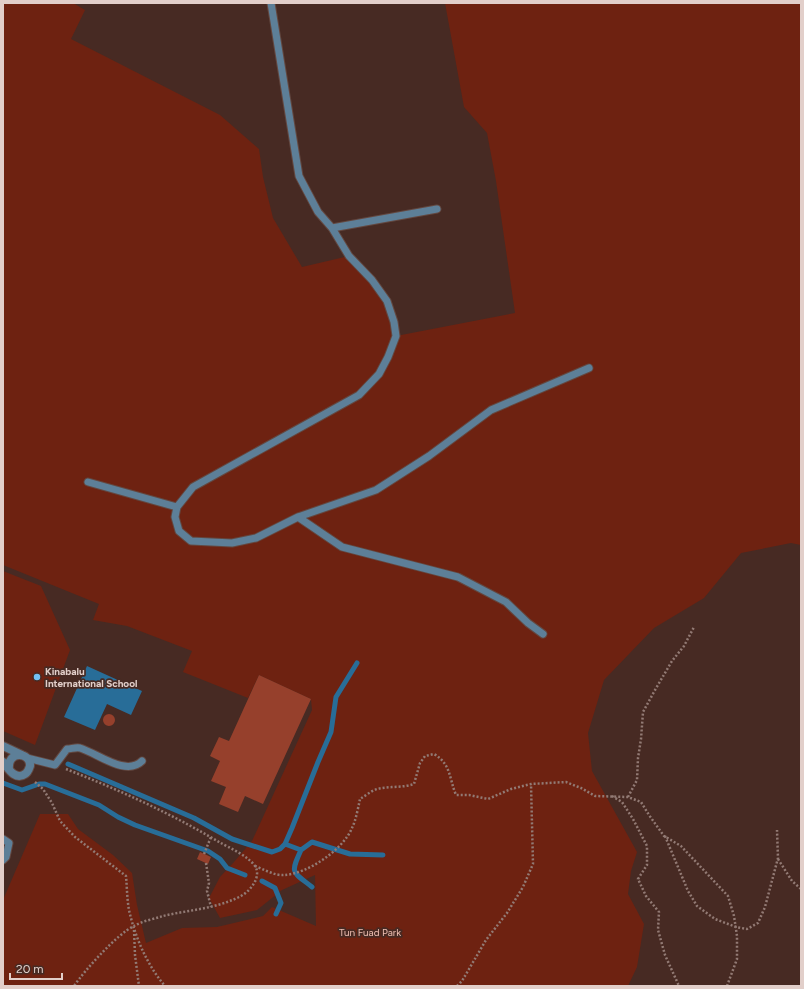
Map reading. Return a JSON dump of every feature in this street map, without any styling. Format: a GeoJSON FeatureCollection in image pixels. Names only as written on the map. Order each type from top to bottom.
{"type":"FeatureCollection","features":[{"type":"Feature","properties":{"kind":"street"},"geometry":{"type":"LineString","coordinates":[[3,746],[24,757],[29,762],[30,766],[25,774],[16,776],[3,762]]}},
{"type":"Feature","properties":{"kind":"street"},"geometry":{"type":"LineString","coordinates":[[9,769],[9,764],[13,757],[18,755],[24,757]]}},
{"type":"Feature","properties":{"kind":"lane"},"geometry":{"type":"LineString","coordinates":[[271,3],[299,176],[318,212],[332,228],[349,256],[372,280],[387,301],[394,322],[396,336],[388,357],[379,374],[359,395],[193,487],[177,507],[175,517],[179,531],[191,541],[204,543],[232,544],[256,538],[298,517],[376,490],[429,456],[491,410],[589,368]]}},
{"type":"Feature","properties":{"kind":"lane"},"geometry":{"type":"LineString","coordinates":[[332,228],[437,209]]}},
{"type":"Feature","properties":{"kind":"lane"},"geometry":{"type":"LineString","coordinates":[[88,482],[177,507]]}},
{"type":"Feature","properties":{"kind":"lane"},"geometry":{"type":"LineString","coordinates":[[298,517],[342,547],[458,577],[506,602],[528,623],[543,634]]}},
{"type":"Feature","properties":{"kind":"lane"},"geometry":{"type":"LineString","coordinates":[[24,757],[55,765],[67,750],[78,747],[120,766],[129,768],[137,766],[142,761]]}},
{"type":"Feature","properties":{"kind":"lane"},"geometry":{"type":"LineString","coordinates":[[3,839],[9,843],[6,857],[3,860]]}},
{"type":"Feature","properties":{"kind":"path"},"geometry":{"type":"LineString","coordinates":[[628,797],[636,780],[643,712],[672,661],[684,646],[694,627]]}},
{"type":"Feature","properties":{"kind":"path"},"geometry":{"type":"LineString","coordinates":[[55,765],[100,782],[171,815],[242,855],[255,866],[282,875],[295,873],[315,865],[336,849],[352,829],[360,799],[376,790],[394,787],[407,787],[414,784],[420,763],[425,756],[434,754],[446,764],[451,784],[456,795],[488,799],[511,789],[531,784],[566,782],[595,796],[628,797],[641,802],[664,836],[688,891],[697,906],[716,919],[736,927],[747,929],[758,923],[765,907],[778,858],[776,830]]}},
{"type":"Feature","properties":{"kind":"path"},"geometry":{"type":"LineString","coordinates":[[457,986],[462,981],[486,940],[507,913],[523,887],[533,864],[531,784]]}},
{"type":"Feature","properties":{"kind":"path"},"geometry":{"type":"LineString","coordinates":[[43,789],[60,820],[75,837],[126,876],[129,908],[139,942],[165,986]]}},
{"type":"Feature","properties":{"kind":"path"},"geometry":{"type":"LineString","coordinates":[[612,796],[622,802],[647,846],[647,865],[638,880],[646,896],[659,912],[658,930],[665,955],[679,986]]}},
{"type":"Feature","properties":{"kind":"path"},"geometry":{"type":"LineString","coordinates":[[664,836],[682,846],[728,896],[736,927],[737,959],[727,986]]}},
{"type":"Feature","properties":{"kind":"path"},"geometry":{"type":"LineString","coordinates":[[204,852],[211,837]]}},
{"type":"Feature","properties":{"kind":"path"},"geometry":{"type":"LineString","coordinates":[[778,858],[792,881],[801,889]]}},
{"type":"Feature","properties":{"kind":"path"},"geometry":{"type":"LineString","coordinates":[[206,863],[209,883],[206,891],[211,907]]}},
{"type":"Feature","properties":{"kind":"path"},"geometry":{"type":"LineString","coordinates":[[74,986],[114,941],[134,926],[163,916],[211,907],[240,897],[253,886],[257,877],[255,866]]}},
{"type":"Feature","properties":{"kind":"path"},"geometry":{"type":"LineString","coordinates":[[134,926],[135,955],[139,986]]}},
{"type":"Feature","properties":{"kind":"green space","name":"Tun Fuad Park"},"geometry":{"type":"Polygon","coordinates":[[[3,3],[73,3],[85,10],[71,39],[220,115],[259,149],[263,177],[273,218],[302,267],[349,256],[387,301],[396,336],[515,313],[496,181],[487,133],[464,107],[445,3],[801,3],[801,545],[791,543],[741,553],[704,598],[654,628],[604,680],[588,733],[592,771],[637,852],[631,871],[628,894],[644,924],[637,967],[628,986],[3,986],[3,900],[40,814],[68,814],[78,829],[113,855],[132,873],[137,905],[146,943],[182,928],[217,927],[263,916],[272,907],[316,926],[315,875],[282,890],[257,910],[220,918],[209,898],[220,877],[252,841],[312,710],[311,699],[259,675],[248,698],[183,672],[192,651],[127,626],[93,620],[99,604],[3,565],[3,3]]]}},
{"type":"Feature","properties":{"kind":"green space","name":"Kinabalu International School"},"geometry":{"type":"Polygon","coordinates":[[[3,571],[41,586],[70,650],[35,745],[3,731],[3,571]]]}},
{"type":"Feature","properties":{"kind":"water"},"geometry":{"type":"Polygon","coordinates":[[[87,666],[142,691],[131,715],[107,704],[95,730],[64,717],[87,666]]]}},
{"type":"Feature","properties":{"kind":"building"},"geometry":{"type":"Polygon","coordinates":[[[259,675],[311,699],[263,804],[245,796],[238,812],[219,804],[226,787],[211,781],[220,761],[210,756],[219,737],[229,741],[259,675]]]}},
{"type":"Feature","properties":{"kind":"building"},"geometry":{"type":"Polygon","coordinates":[[[107,714],[111,714],[115,720],[111,726],[107,726],[103,722],[103,718],[107,714]]]}},
{"type":"Feature","properties":{"kind":"building"},"geometry":{"type":"Polygon","coordinates":[[[200,852],[211,857],[208,864],[197,859],[200,852]]]}},
{"type":"Feature","properties":{"kind":"waterway"},"geometry":{"type":"LineString","coordinates":[[285,844],[331,732],[336,697],[357,663]]}},
{"type":"Feature","properties":{"kind":"waterway"},"geometry":{"type":"LineString","coordinates":[[68,764],[194,818],[232,839],[272,852],[280,849],[285,844],[301,850],[312,842],[350,854],[383,855]]}},
{"type":"Feature","properties":{"kind":"waterway"},"geometry":{"type":"LineString","coordinates":[[3,783],[22,790],[39,784],[45,784],[99,805],[118,817],[135,825],[208,851],[220,859],[227,868],[245,875]]}},
{"type":"Feature","properties":{"kind":"waterway"},"geometry":{"type":"LineString","coordinates":[[301,850],[295,864],[295,872],[312,887]]}},
{"type":"Feature","properties":{"kind":"waterway"},"geometry":{"type":"LineString","coordinates":[[262,881],[275,888],[281,903],[276,914]]}},
{"type":"Feature","properties":{"kind":"place","name":"Kinabalu International School"},"geometry":{"type":"Point","coordinates":[37,677]}}]}
